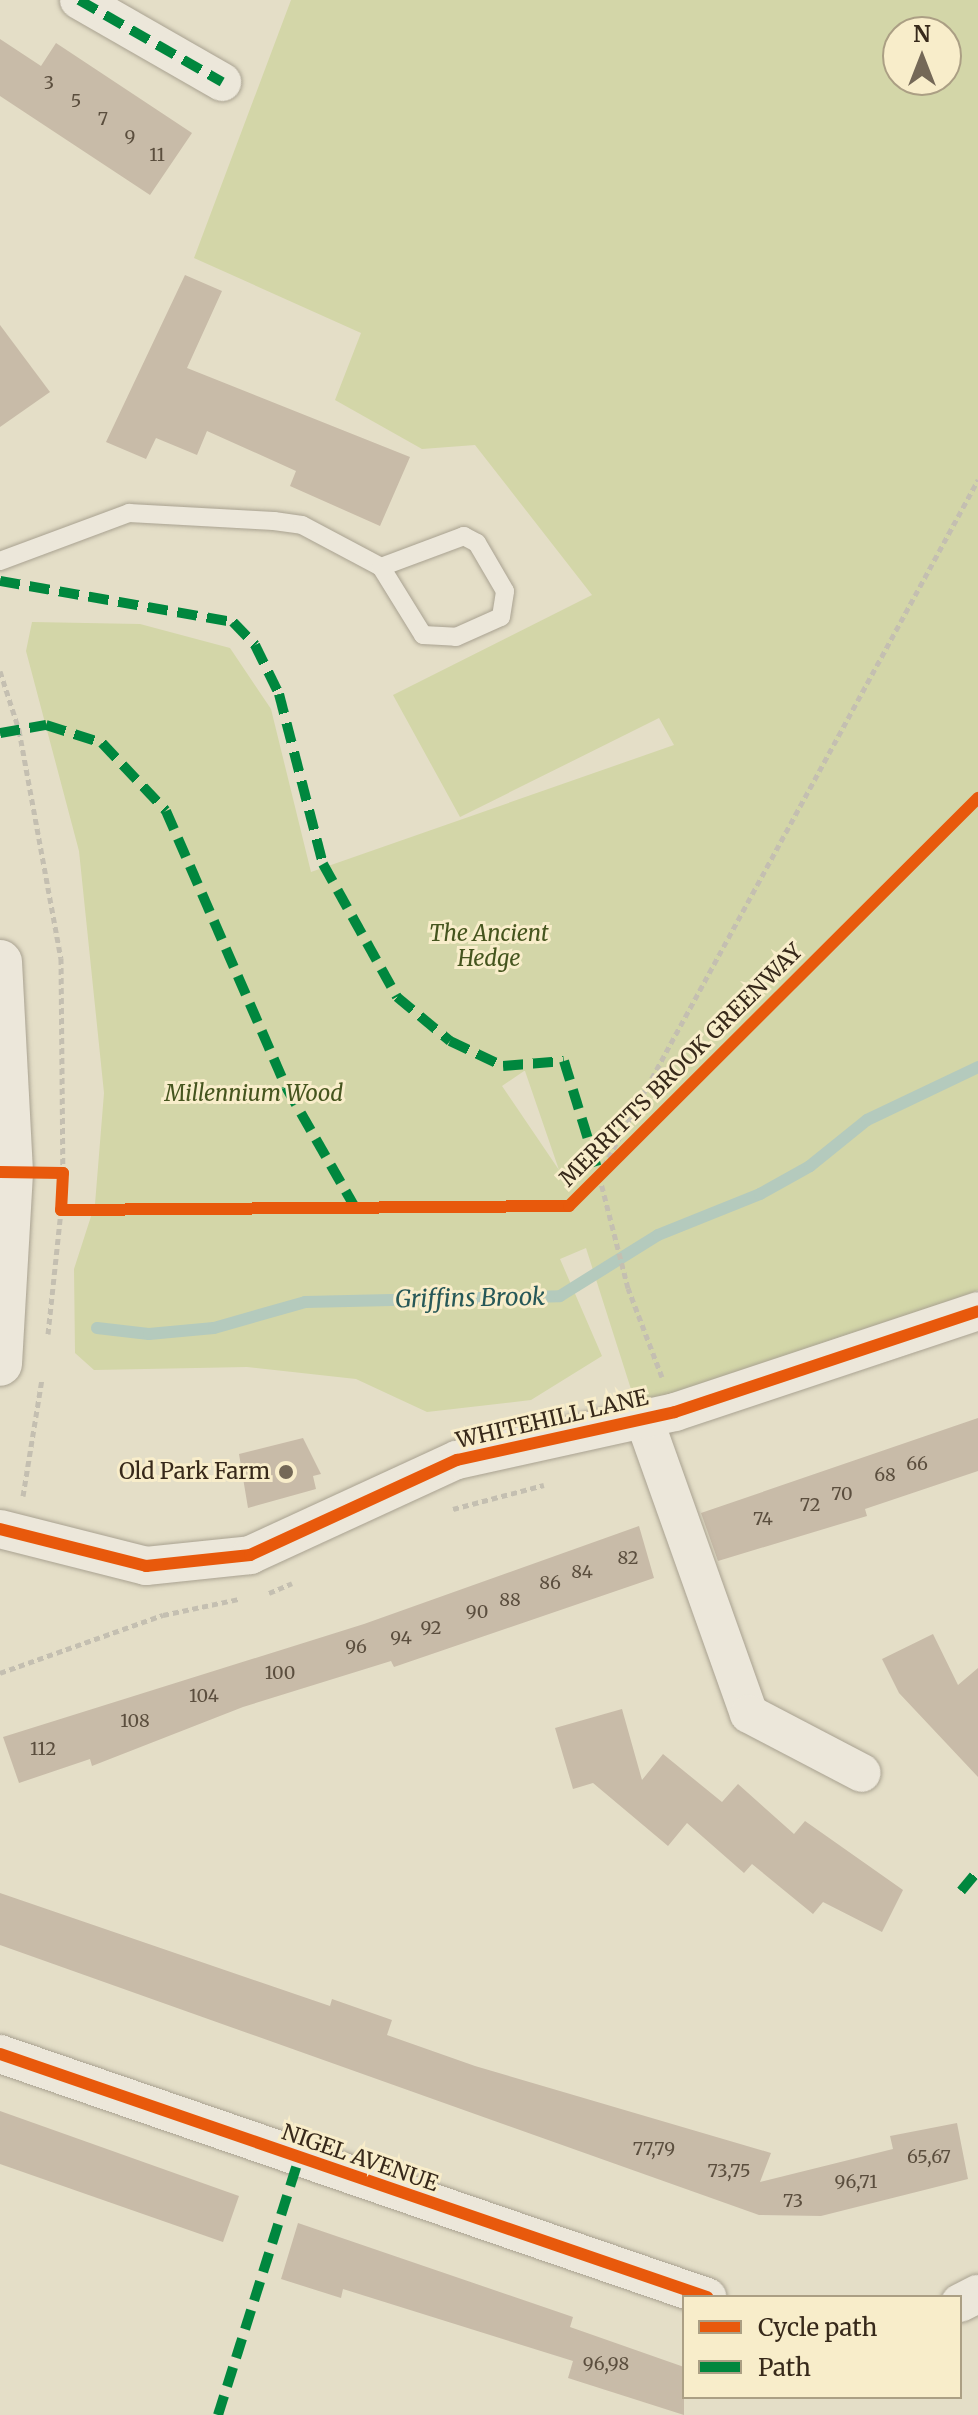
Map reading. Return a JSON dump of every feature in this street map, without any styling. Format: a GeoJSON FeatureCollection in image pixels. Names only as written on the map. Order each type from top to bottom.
{"type":"FeatureCollection","features":[{"type":"Feature","properties":{"kind":"main road"},"geometry":{"type":"LineString","coordinates":[[0,962],[11,1173],[0,1364]]}},
{"type":"Feature","properties":{"kind":"street"},"geometry":{"type":"LineString","coordinates":[[79,0],[222,82]]}},
{"type":"Feature","properties":{"kind":"street","name":"WHITEHILL LANE"},"geometry":{"type":"LineString","coordinates":[[0,1529],[146,1566],[250,1555],[457,1460],[659,1415],[978,1311]]}},
{"type":"Feature","properties":{"kind":"street"},"geometry":{"type":"LineString","coordinates":[[659,1415],[749,1714],[862,1773]]}},
{"type":"Feature","properties":{"kind":"street","name":"NIGEL AVENUE"},"geometry":{"type":"LineString","coordinates":[[0,2054],[701,2295]]}},
{"type":"Feature","properties":{"kind":"lane"},"geometry":{"type":"LineString","coordinates":[[0,561],[85,523],[144,513],[302,525],[381,567],[423,635],[456,637],[501,617],[505,591],[464,536],[381,567]]}},
{"type":"Feature","properties":{"kind":"path"},"geometry":{"type":"LineString","coordinates":[[659,1415],[599,1175],[978,480]]}},
{"type":"Feature","properties":{"kind":"path"},"geometry":{"type":"LineString","coordinates":[[0,671],[19,730],[61,958],[63,1173]]}},
{"type":"Feature","properties":{"kind":"path"},"geometry":{"type":"LineString","coordinates":[[448,1511],[553,1483]]}},
{"type":"Feature","properties":{"kind":"path"},"geometry":{"type":"LineString","coordinates":[[263,1595],[305,1576]]}},
{"type":"Feature","properties":{"kind":"path"},"geometry":{"type":"LineString","coordinates":[[0,1673],[163,1615],[249,1598]]}},
{"type":"Feature","properties":{"kind":"green space"},"geometry":{"type":"Polygon","coordinates":[[[291,0],[978,0],[978,1290],[675,1412],[637,1408],[586,1248],[560,1259],[602,1356],[531,1400],[427,1412],[356,1379],[247,1367],[94,1370],[75,1353],[74,1269],[95,1204],[104,1093],[79,851],[26,651],[32,622],[140,624],[230,648],[271,709],[311,872],[674,745],[659,718],[460,817],[393,695],[592,595],[475,445],[422,449],[335,400],[361,333],[194,258],[291,0]],[[525,1071],[502,1086],[559,1170],[525,1071]]]}},
{"type":"Feature","properties":{"kind":"building"},"geometry":{"type":"Polygon","coordinates":[[[0,39],[41,66],[56,43],[192,133],[150,195],[0,96],[0,39]]]}},
{"type":"Feature","properties":{"kind":"building"},"geometry":{"type":"Polygon","coordinates":[[[185,275],[222,291],[187,368],[410,457],[380,526],[290,486],[296,471],[207,431],[197,455],[156,438],[146,459],[106,442],[185,275]]]}},
{"type":"Feature","properties":{"kind":"building"},"geometry":{"type":"Polygon","coordinates":[[[0,325],[50,392],[0,427],[0,325]]]}},
{"type":"Feature","properties":{"kind":"building"},"geometry":{"type":"Polygon","coordinates":[[[978,1418],[978,1471],[865,1509],[867,1516],[718,1561],[701,1513],[978,1418]]]}},
{"type":"Feature","properties":{"kind":"building","name":"Old Park Farm"},"geometry":{"type":"Polygon","coordinates":[[[303,1438],[321,1474],[313,1476],[316,1489],[248,1508],[239,1454],[303,1438]]]}},
{"type":"Feature","properties":{"kind":"building"},"geometry":{"type":"Polygon","coordinates":[[[639,1526],[654,1578],[394,1667],[391,1661],[243,1707],[92,1766],[90,1759],[19,1783],[3,1737],[364,1624],[639,1526]]]}},
{"type":"Feature","properties":{"kind":"building"},"geometry":{"type":"Polygon","coordinates":[[[933,1634],[958,1685],[978,1668],[978,1777],[899,1693],[882,1659],[933,1634]]]}},
{"type":"Feature","properties":{"kind":"building"},"geometry":{"type":"Polygon","coordinates":[[[622,1709],[642,1780],[663,1754],[722,1802],[738,1784],[794,1834],[805,1821],[903,1890],[882,1932],[823,1902],[813,1914],[752,1864],[744,1873],[687,1823],[668,1846],[593,1783],[573,1789],[555,1728],[622,1709]]]}},
{"type":"Feature","properties":{"kind":"building"},"geometry":{"type":"Polygon","coordinates":[[[0,1893],[330,2006],[332,1999],[392,2020],[387,2035],[475,2066],[771,2153],[760,2182],[893,2149],[890,2136],[957,2123],[968,2179],[821,2216],[759,2215],[0,1945],[0,1893]]]}},
{"type":"Feature","properties":{"kind":"building"},"geometry":{"type":"Polygon","coordinates":[[[0,2111],[239,2196],[223,2242],[0,2164],[0,2111]]]}},
{"type":"Feature","properties":{"kind":"building"},"geometry":{"type":"Polygon","coordinates":[[[298,2223],[573,2317],[570,2327],[682,2366],[684,2415],[568,2378],[573,2361],[343,2289],[341,2298],[281,2279],[298,2223]]]}},
{"type":"Feature","properties":{"kind":"waterway","name":"Griffins Brook"},"geometry":{"type":"LineString","coordinates":[[97,1328],[149,1334],[214,1328],[305,1302],[560,1296],[658,1235],[760,1194],[810,1166],[867,1120],[978,1067]]}},
{"type":"Feature","properties":{"kind":"marked path"},"geometry":{"type":"LineString","coordinates":[[79,0],[222,82]]}},
{"type":"Feature","properties":{"kind":"marked path"},"geometry":{"type":"LineString","coordinates":[[0,581],[233,622],[255,645],[279,694],[323,864],[397,997],[450,1041],[503,1066],[564,1061],[599,1175]]}},
{"type":"Feature","properties":{"kind":"marked path"},"geometry":{"type":"LineString","coordinates":[[0,733],[46,725],[102,743],[166,811],[286,1087],[356,1209]]}},
{"type":"Feature","properties":{"kind":"marked path"},"geometry":{"type":"LineString","coordinates":[[961,1891],[978,1871]]}},
{"type":"Feature","properties":{"kind":"marked path"},"geometry":{"type":"LineString","coordinates":[[218,2415],[299,2158]]}},
{"type":"Feature","properties":{"kind":"cycle path","name":"MERRITTS BROOK GREENWAY"},"geometry":{"type":"LineString","coordinates":[[0,1172],[63,1173],[61,1210],[569,1206],[978,798]]}},
{"type":"Feature","properties":{"kind":"cycle path"},"geometry":{"type":"LineString","coordinates":[[0,1529],[146,1566],[250,1555],[457,1460],[675,1412],[978,1311]]}},
{"type":"Feature","properties":{"kind":"cycle path"},"geometry":{"type":"LineString","coordinates":[[0,2054],[701,2295]]}},
{"type":"Feature","properties":{"kind":"place","name":"Old Park Farm"},"geometry":{"type":"Point","coordinates":[286,1472]}},
{"type":"Feature","properties":{"kind":"park label","name":"The Ancient Hedge"},"geometry":{"type":"Point","coordinates":[489,946]}},
{"type":"Feature","properties":{"kind":"park label","name":"Millennium Wood"},"geometry":{"type":"Point","coordinates":[254,1094]}}]}
